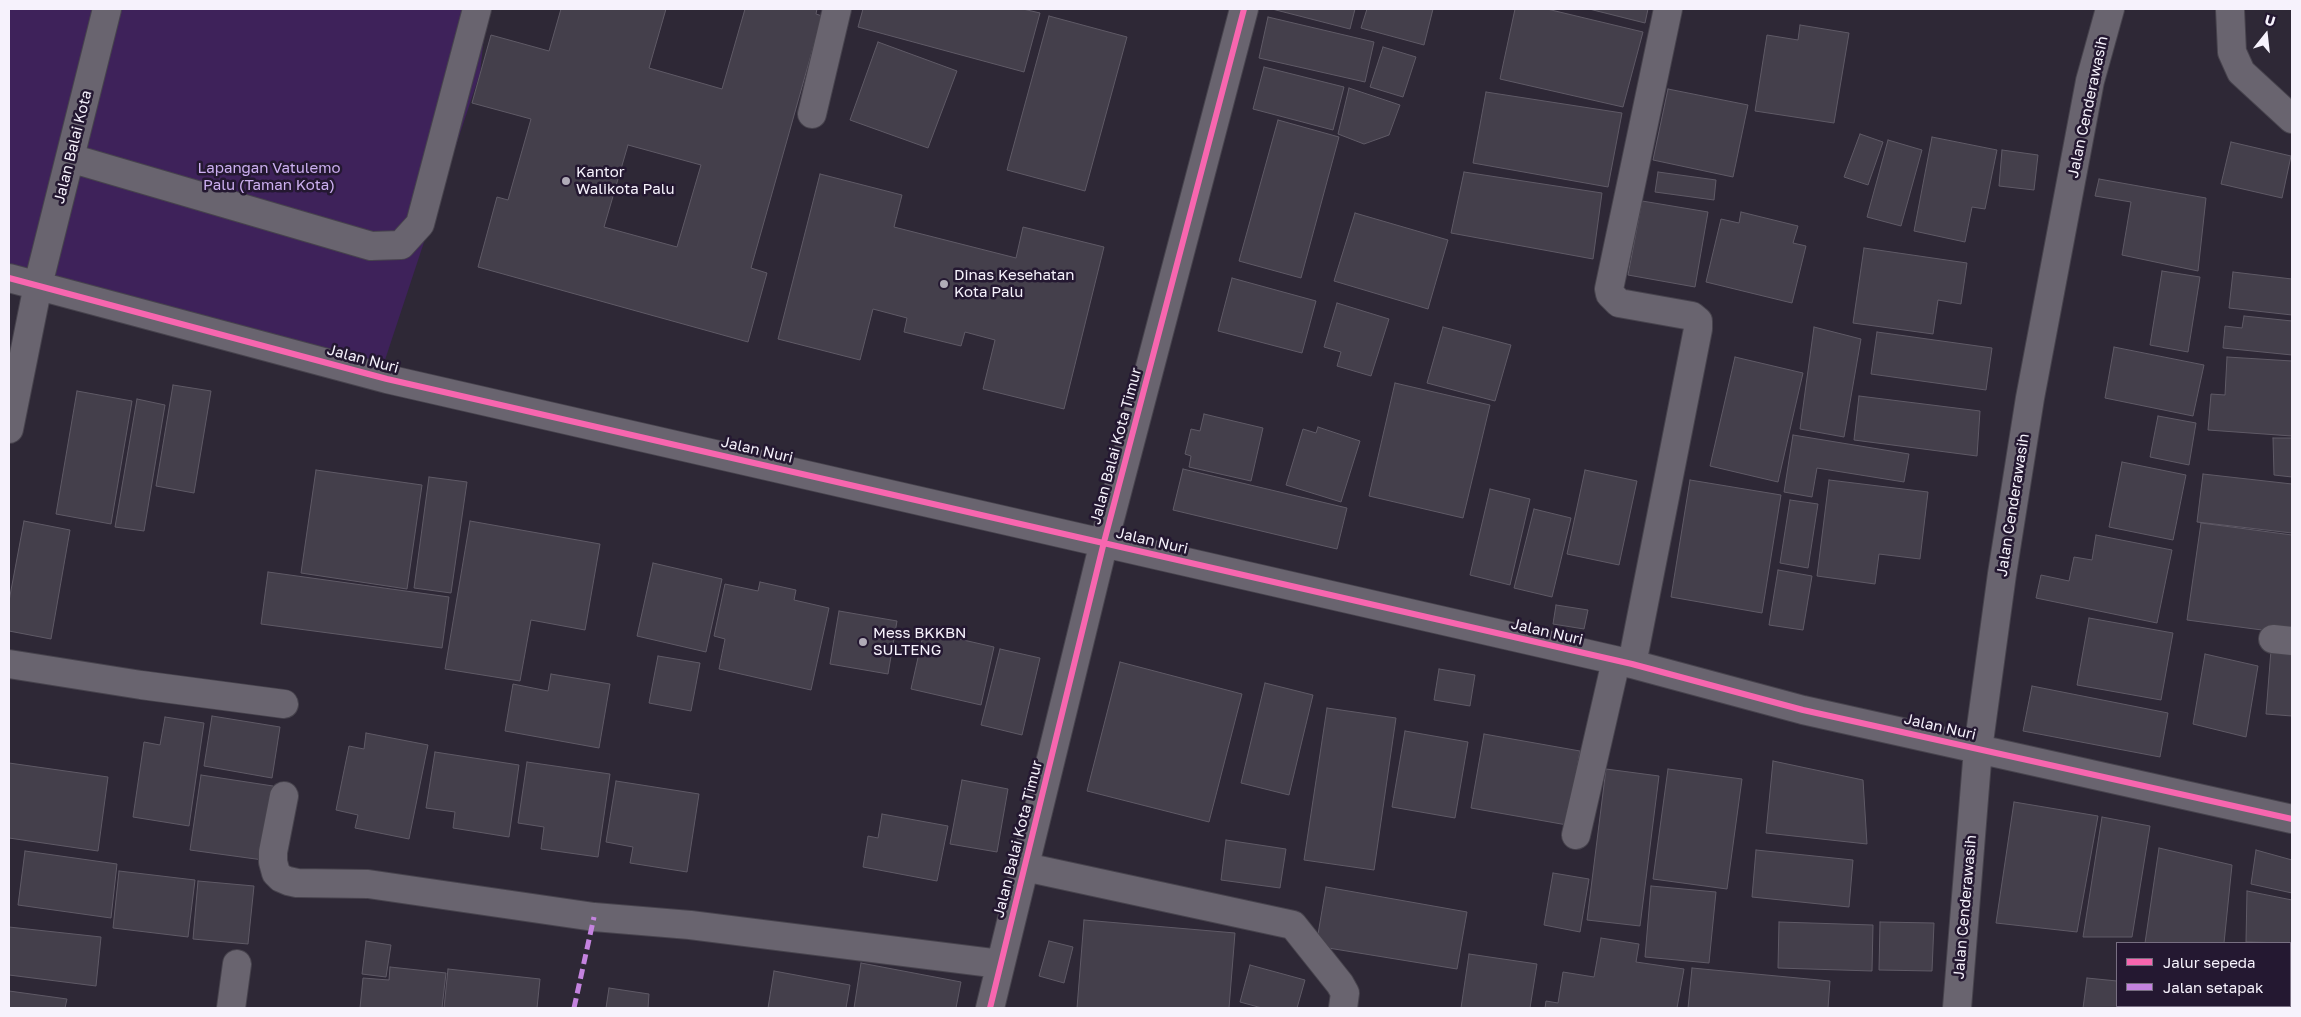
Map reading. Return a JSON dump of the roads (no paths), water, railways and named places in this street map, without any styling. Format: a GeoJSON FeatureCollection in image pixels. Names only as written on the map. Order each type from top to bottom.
{"type":"FeatureCollection","features":[{"type":"Feature","properties":{"kind":"street","name":"Jalan Balai Kota"},"geometry":{"type":"LineString","coordinates":[[9,429],[38,285],[107,9]]}},
{"type":"Feature","properties":{"kind":"street"},"geometry":{"type":"LineString","coordinates":[[70,158],[371,246],[401,245],[420,224],[477,9]]}},
{"type":"Feature","properties":{"kind":"street"},"geometry":{"type":"LineString","coordinates":[[812,114],[837,9]]}},
{"type":"Feature","properties":{"kind":"street","name":"Jalan Balai Kota Timur"},"geometry":{"type":"LineString","coordinates":[[990,1008],[1104,542],[1244,9]]}},
{"type":"Feature","properties":{"kind":"street"},"geometry":{"type":"LineString","coordinates":[[1576,835],[1624,663],[1698,329],[1698,321],[1692,316],[1619,303],[1610,294],[1609,289],[1668,9]]}},
{"type":"Feature","properties":{"kind":"street","name":"Jalan Cenderawasih"},"geometry":{"type":"LineString","coordinates":[[1957,1008],[1978,749],[2002,574],[2030,398],[2090,81],[2110,9]]}},
{"type":"Feature","properties":{"kind":"street"},"geometry":{"type":"LineString","coordinates":[[2230,9],[2232,52],[2242,72],[2292,119]]}},
{"type":"Feature","properties":{"kind":"street","name":"Jalan Nuri"},"geometry":{"type":"LineString","coordinates":[[9,278],[387,379],[1104,542],[1624,663],[1803,710],[2292,819]]}},
{"type":"Feature","properties":{"kind":"street"},"geometry":{"type":"LineString","coordinates":[[9,664],[141,685],[284,704]]}},
{"type":"Feature","properties":{"kind":"street"},"geometry":{"type":"LineString","coordinates":[[284,796],[273,852],[273,862],[276,873],[288,881],[297,883],[368,884],[594,917],[690,925],[1000,964]]}},
{"type":"Feature","properties":{"kind":"street"},"geometry":{"type":"LineString","coordinates":[[1025,867],[1293,925],[1340,984],[1345,993],[1343,1008]]}},
{"type":"Feature","properties":{"kind":"street"},"geometry":{"type":"LineString","coordinates":[[231,1008],[237,964]]}},
{"type":"Feature","properties":{"kind":"place","name":"Kantor Walikota Palu"},"geometry":{"type":"Point","coordinates":[566,181]}},
{"type":"Feature","properties":{"kind":"place","name":"Dinas Kesehatan Kota Palu"},"geometry":{"type":"Point","coordinates":[944,284]}},
{"type":"Feature","properties":{"kind":"place","name":"Mess BKKBN SULTENG"},"geometry":{"type":"Point","coordinates":[863,642]}},
{"type":"Feature","properties":{"kind":"park label","name":"Lapangan Vatulemo Palu (Taman Kota)"},"geometry":{"type":"Point","coordinates":[269,176]}}]}
